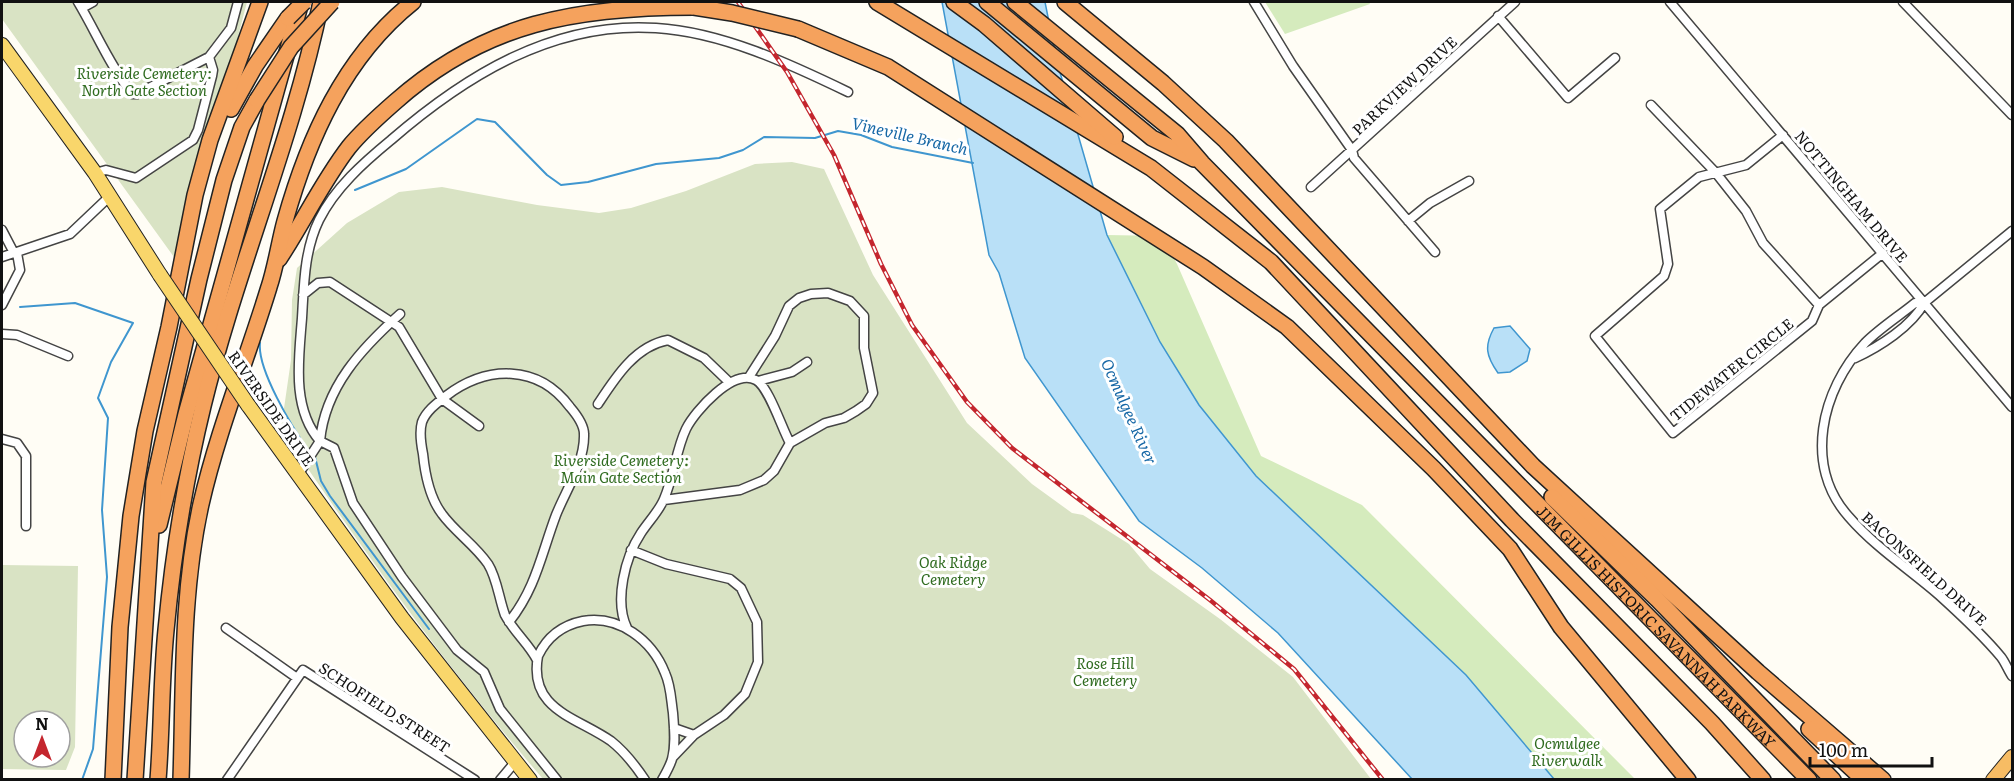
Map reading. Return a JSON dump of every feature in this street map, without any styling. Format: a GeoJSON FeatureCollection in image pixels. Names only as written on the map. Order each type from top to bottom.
{"type":"FeatureCollection","features":[{"type":"Feature","properties":{"kind":"highway"},"geometry":{"type":"LineString","coordinates":[[113,780],[120,627],[131,516],[145,431],[169,327],[193,205],[210,140],[260,2]]}},
{"type":"Feature","properties":{"kind":"highway"},"geometry":{"type":"LineString","coordinates":[[207,157],[255,66],[288,18],[302,2]]}},
{"type":"Feature","properties":{"kind":"highway"},"geometry":{"type":"LineString","coordinates":[[146,596],[163,508],[186,414],[302,2]]}},
{"type":"Feature","properties":{"kind":"highway"},"geometry":{"type":"LineString","coordinates":[[158,780],[169,600],[193,447],[220,342],[284,138],[321,2]]}},
{"type":"Feature","properties":{"kind":"highway"},"geometry":{"type":"LineString","coordinates":[[135,780],[154,482],[199,279],[224,180],[242,127],[257,100],[291,47],[332,2]]}},
{"type":"Feature","properties":{"kind":"highway"},"geometry":{"type":"LineString","coordinates":[[181,780],[186,607],[201,503],[274,267],[297,181],[325,110],[347,75],[371,44],[413,2]]}},
{"type":"Feature","properties":{"kind":"highway"},"geometry":{"type":"LineString","coordinates":[[877,2],[1152,168]]}},
{"type":"Feature","properties":{"kind":"highway"},"geometry":{"type":"LineString","coordinates":[[954,2],[984,24],[1152,168],[1271,262],[1512,520],[1712,723],[1763,780]]}},
{"type":"Feature","properties":{"kind":"highway"},"geometry":{"type":"LineString","coordinates":[[987,2],[1152,138],[1202,163]]}},
{"type":"Feature","properties":{"kind":"highway","name":"JIM GILLIS HISTORIC SAVANNAH PARKWAY"},"geometry":{"type":"LineString","coordinates":[[1015,2],[1177,134],[1202,163],[1809,780]]}},
{"type":"Feature","properties":{"kind":"highway"},"geometry":{"type":"LineString","coordinates":[[1065,2],[1163,83],[1226,141],[1533,466],[1758,672],[1883,780]]}},
{"type":"Feature","properties":{"kind":"highway"},"geometry":{"type":"LineString","coordinates":[[274,267],[349,147],[410,88],[443,65],[499,35],[522,26],[620,8],[694,7],[732,13],[798,29],[888,67],[1203,267],[1287,327],[1434,469],[1510,549],[1561,627],[1688,780]]}},
{"type":"Feature","properties":{"kind":"highway"},"geometry":{"type":"LineString","coordinates":[[1533,466],[1552,497],[1657,599],[1833,780]]}},
{"type":"Feature","properties":{"kind":"highway"},"geometry":{"type":"LineString","coordinates":[[1758,672],[1801,720],[1864,780]]}},
{"type":"Feature","properties":{"kind":"highway"},"geometry":{"type":"LineString","coordinates":[[1993,780],[2013,757]]}},
{"type":"Feature","properties":{"kind":"main road","name":"RIVERSIDE DRIVE"},"geometry":{"type":"LineString","coordinates":[[2,45],[95,173],[160,275],[298,475],[402,618],[530,780]]}},
{"type":"Feature","properties":{"kind":"street"},"geometry":{"type":"LineString","coordinates":[[93,2],[80,5],[103,43],[110,62],[132,94],[143,93],[209,57],[231,28],[238,2]]}},
{"type":"Feature","properties":{"kind":"street"},"geometry":{"type":"LineString","coordinates":[[1254,2],[1293,66],[1352,150],[1354,158],[1434,252]]}},
{"type":"Feature","properties":{"kind":"street","name":"PARKVIEW DRIVE"},"geometry":{"type":"LineString","coordinates":[[1311,187],[1515,2]]}},
{"type":"Feature","properties":{"kind":"street","name":"NOTTINGHAM DRIVE"},"geometry":{"type":"LineString","coordinates":[[1671,2],[2013,407]]}},
{"type":"Feature","properties":{"kind":"street"},"geometry":{"type":"LineString","coordinates":[[1903,2],[2013,115]]}},
{"type":"Feature","properties":{"kind":"street"},"geometry":{"type":"LineString","coordinates":[[1498,16],[1568,98],[1615,58]]}},
{"type":"Feature","properties":{"kind":"street"},"geometry":{"type":"LineString","coordinates":[[557,780],[500,710],[484,672],[457,650],[402,577],[353,503],[334,448],[320,441],[308,420],[299,388],[303,278],[317,223],[329,202],[349,177],[414,119],[457,87],[492,66],[534,47],[564,38],[622,29],[669,29],[762,52],[848,92]]}},
{"type":"Feature","properties":{"kind":"street"},"geometry":{"type":"LineString","coordinates":[[95,173],[106,170],[136,178],[193,140],[198,130],[213,70],[209,57]]}},
{"type":"Feature","properties":{"kind":"street"},"geometry":{"type":"LineString","coordinates":[[1651,105],[1716,174],[1746,211],[1763,243],[1819,305]]}},
{"type":"Feature","properties":{"kind":"street","name":"TIDEWATER CIRCLE"},"geometry":{"type":"LineString","coordinates":[[1783,135],[1746,165],[1699,177],[1660,208],[1668,264],[1664,276],[1595,336],[1673,433],[1812,321],[1819,305],[1883,253]]}},
{"type":"Feature","properties":{"kind":"street"},"geometry":{"type":"LineString","coordinates":[[1408,221],[1430,203],[1469,181]]}},
{"type":"Feature","properties":{"kind":"street"},"geometry":{"type":"LineString","coordinates":[[2,257],[70,234],[109,197]]}},
{"type":"Feature","properties":{"kind":"street"},"geometry":{"type":"LineString","coordinates":[[2,230],[15,253],[20,270],[2,305]]}},
{"type":"Feature","properties":{"kind":"street","name":"BACONSFIELD DRIVE"},"geometry":{"type":"LineString","coordinates":[[2013,231],[1924,303],[1919,312],[1872,350],[1854,358],[1834,391],[1823,424],[1822,458],[1831,491],[1843,511],[1963,618],[2003,660],[2013,676]]}},
{"type":"Feature","properties":{"kind":"street"},"geometry":{"type":"LineString","coordinates":[[303,295],[318,283],[330,282],[399,327],[442,399],[479,426]]}},
{"type":"Feature","properties":{"kind":"street"},"geometry":{"type":"LineString","coordinates":[[664,500],[752,486],[774,471],[790,444],[825,423],[844,418],[856,411],[873,393],[864,348],[864,316],[850,301],[838,295],[819,292],[799,298],[789,306],[775,336],[748,378]]}},
{"type":"Feature","properties":{"kind":"street"},"geometry":{"type":"LineString","coordinates":[[298,475],[320,441],[321,430],[340,381],[361,351],[400,314]]}},
{"type":"Feature","properties":{"kind":"street"},"geometry":{"type":"LineString","coordinates":[[2,334],[17,335],[68,356]]}},
{"type":"Feature","properties":{"kind":"street"},"geometry":{"type":"LineString","coordinates":[[598,404],[632,360],[645,348],[668,340],[704,358],[730,383]]}},
{"type":"Feature","properties":{"kind":"street"},"geometry":{"type":"LineString","coordinates":[[537,660],[540,652],[563,628],[580,622],[607,620],[616,616],[621,609],[631,550],[664,500],[687,428],[702,406],[739,378],[758,381],[792,372],[807,362]]}},
{"type":"Feature","properties":{"kind":"street"},"geometry":{"type":"LineString","coordinates":[[509,622],[531,591],[548,538],[582,454],[584,431],[558,391],[532,376],[505,374],[479,377],[442,399],[425,416],[421,430],[430,492],[442,514],[489,566],[509,622],[537,660],[542,691],[555,710],[609,740],[626,754],[645,779],[662,779],[672,758],[694,735],[734,706],[745,694],[754,677],[759,641],[753,610],[741,588],[730,579],[666,564],[631,550]]}},
{"type":"Feature","properties":{"kind":"street"},"geometry":{"type":"LineString","coordinates":[[758,381],[790,444]]}},
{"type":"Feature","properties":{"kind":"street"},"geometry":{"type":"LineString","coordinates":[[2,439],[17,443],[26,456],[26,526]]}},
{"type":"Feature","properties":{"kind":"street"},"geometry":{"type":"LineString","coordinates":[[621,609],[627,628]]}},
{"type":"Feature","properties":{"kind":"street"},"geometry":{"type":"LineString","coordinates":[[607,620],[627,628],[646,645],[666,674],[674,728],[672,758]]}},
{"type":"Feature","properties":{"kind":"street","name":"SCHOFIELD STREET"},"geometry":{"type":"LineString","coordinates":[[226,628],[297,678],[303,670],[475,780]]}},
{"type":"Feature","properties":{"kind":"street","name":"BACONSFIELD DRIVE"},"geometry":{"type":"LineString","coordinates":[[2003,660],[2013,663]]}},
{"type":"Feature","properties":{"kind":"street"},"geometry":{"type":"LineString","coordinates":[[227,780],[297,678]]}},
{"type":"Feature","properties":{"kind":"street"},"geometry":{"type":"LineString","coordinates":[[674,728],[694,735]]}},
{"type":"Feature","properties":{"kind":"street"},"geometry":{"type":"LineString","coordinates":[[500,780],[516,761]]}},
{"type":"Feature","properties":{"kind":"green space","name":"Riverside Cemetery: North Gate Section"},"geometry":{"type":"Polygon","coordinates":[[[2,2],[247,2],[179,264],[2,19],[2,2]]]}},
{"type":"Feature","properties":{"kind":"green space"},"geometry":{"type":"Polygon","coordinates":[[[1265,2],[1369,2],[1370,4],[1285,34],[1265,2]]]}},
{"type":"Feature","properties":{"kind":"green space","name":"Riverside Cemetery: Main Gate Section"},"geometry":{"type":"Polygon","coordinates":[[[792,162],[824,169],[873,275],[967,423],[1032,484],[1072,513],[1083,515],[1129,544],[1150,569],[1220,619],[1293,677],[1371,779],[543,779],[473,695],[407,608],[281,429],[291,360],[292,300],[297,268],[347,223],[399,192],[442,187],[537,205],[599,213],[631,208],[686,191],[755,164],[792,162]]]}},
{"type":"Feature","properties":{"kind":"green space","name":"Ocmulgee Riverwalk"},"geometry":{"type":"Polygon","coordinates":[[[1107,235],[1162,236],[1177,264],[1261,456],[1362,505],[1635,779],[1554,779],[1466,675],[1256,476],[1199,405],[1160,342],[1107,235]]]}},
{"type":"Feature","properties":{"kind":"green space"},"geometry":{"type":"Polygon","coordinates":[[[2,565],[78,566],[75,747],[72,755],[72,709],[12,709],[12,769],[66,770],[2,769],[2,565]]]}},
{"type":"Feature","properties":{"kind":"water","name":"Ocmulgee River"},"geometry":{"type":"Polygon","coordinates":[[[942,2],[1045,2],[1057,62],[1107,235],[1160,342],[1199,405],[1256,476],[1466,675],[1554,779],[1412,779],[1278,633],[1202,568],[1139,521],[1025,358],[999,273],[989,255],[942,2]]]}},
{"type":"Feature","properties":{"kind":"water"},"geometry":{"type":"Polygon","coordinates":[[[1510,326],[1530,349],[1527,361],[1510,372],[1498,373],[1489,356],[1489,340],[1494,328],[1510,326]]]}},
{"type":"Feature","properties":{"kind":"waterway","name":"Vineville Branch"},"geometry":{"type":"LineString","coordinates":[[355,190],[406,169],[477,119],[495,122],[547,175],[561,185],[588,182],[656,164],[719,158],[743,150],[764,137],[815,138],[838,131],[861,135],[892,147],[973,163]]}},
{"type":"Feature","properties":{"kind":"waterway"},"geometry":{"type":"LineString","coordinates":[[20,307],[75,303],[133,323],[111,362],[98,398],[108,418],[102,510],[107,577],[93,749],[82,780]]}},
{"type":"Feature","properties":{"kind":"waterway"},"geometry":{"type":"LineString","coordinates":[[260,343],[264,367],[270,382],[285,413],[308,450]]}},
{"type":"Feature","properties":{"kind":"waterway"},"geometry":{"type":"LineString","coordinates":[[315,457],[321,481],[330,496],[429,629]]}},
{"type":"Feature","properties":{"kind":"railway"},"geometry":{"type":"LineString","coordinates":[[738,2],[787,72],[834,155],[881,264],[912,325],[967,402],[1012,448],[1210,600],[1294,669],[1383,780]]}},
{"type":"Feature","properties":{"kind":"park label","name":"Oak Ridge Cemetery"},"geometry":{"type":"Point","coordinates":[953,570]}},
{"type":"Feature","properties":{"kind":"park label","name":"Rose Hill Cemetery"},"geometry":{"type":"Point","coordinates":[1105,670]}}]}
